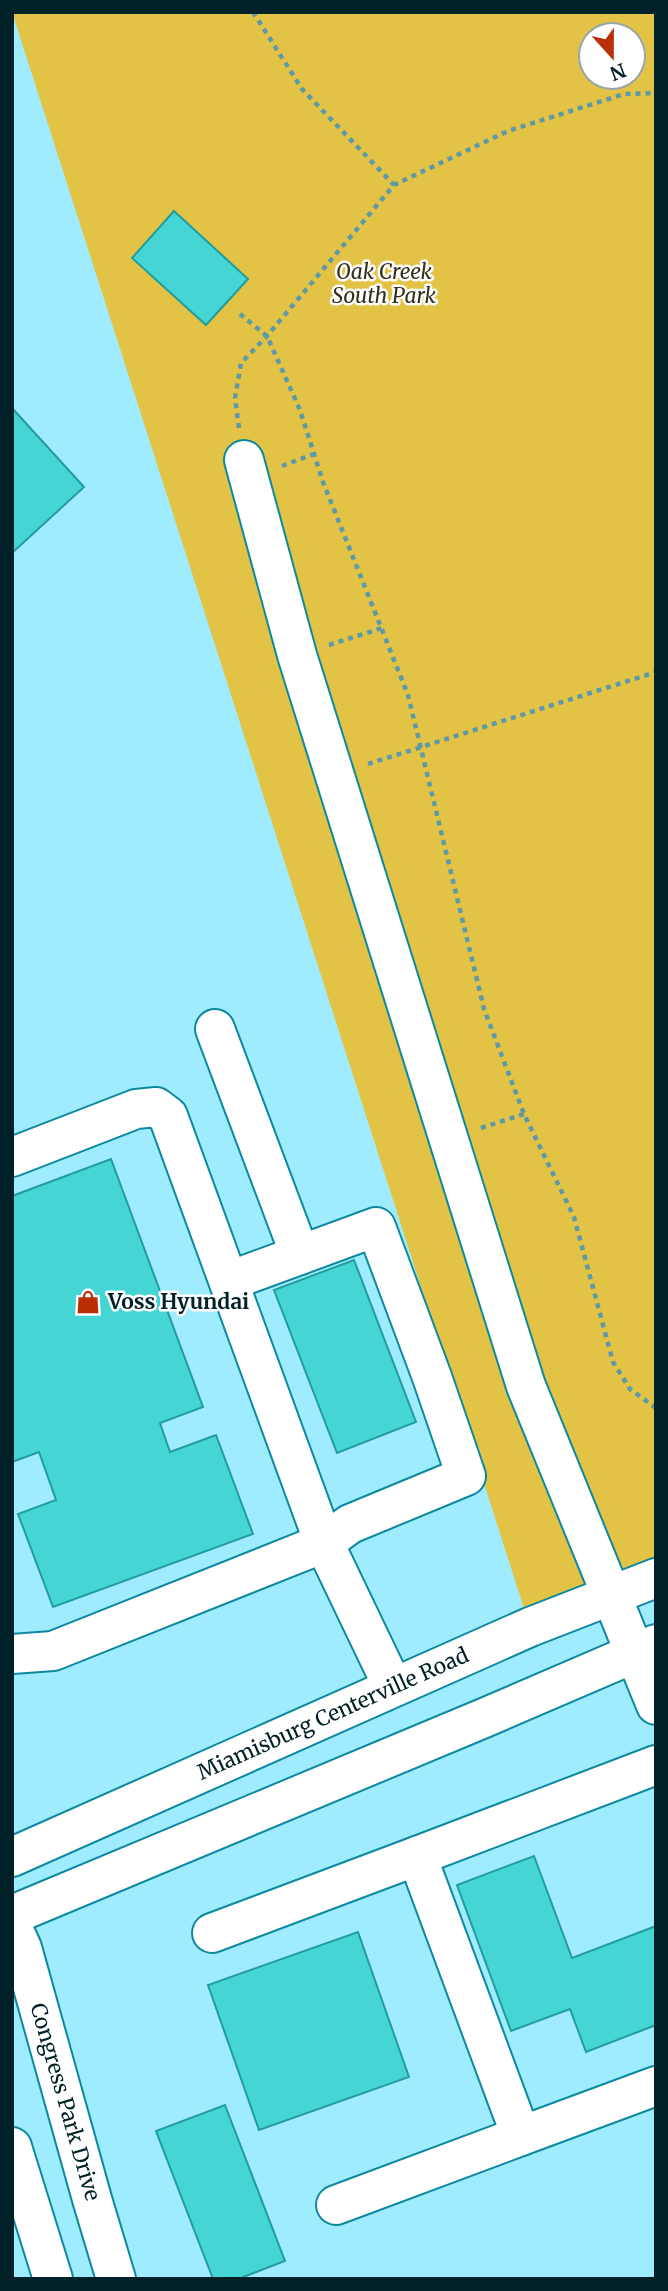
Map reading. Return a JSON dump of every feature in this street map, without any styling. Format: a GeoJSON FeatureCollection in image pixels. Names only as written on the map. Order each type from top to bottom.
{"type":"FeatureCollection","features":[{"type":"Feature","properties":{"kind":"main road"},"geometry":{"type":"LineString","coordinates":[[244,460],[297,655],[526,1386],[610,1597],[645,1648],[656,1704]]}},
{"type":"Feature","properties":{"kind":"main road"},"geometry":{"type":"LineString","coordinates":[[215,1029],[300,1255]]}},
{"type":"Feature","properties":{"kind":"main road"},"geometry":{"type":"LineString","coordinates":[[12,1157],[136,1109],[156,1107],[168,1116],[324,1543],[393,1687]]}},
{"type":"Feature","properties":{"kind":"main road"},"geometry":{"type":"LineString","coordinates":[[12,1654],[53,1651],[324,1543],[350,1524],[466,1476],[376,1227],[229,1281]]}},
{"type":"Feature","properties":{"kind":"main road","name":"Miamisburg Centerville Road"},"geometry":{"type":"LineString","coordinates":[[12,1857],[530,1627],[656,1578]]}},
{"type":"Feature","properties":{"kind":"main road"},"geometry":{"type":"LineString","coordinates":[[12,1915],[485,1718],[645,1648]]}},
{"type":"Feature","properties":{"kind":"main road"},"geometry":{"type":"LineString","coordinates":[[212,1933],[656,1765]]}},
{"type":"Feature","properties":{"kind":"main road"},"geometry":{"type":"LineString","coordinates":[[418,1856],[521,2136]]}},
{"type":"Feature","properties":{"kind":"main road","name":"Congress Park Drive"},"geometry":{"type":"LineString","coordinates":[[12,1926],[22,1948],[116,2279]]}},
{"type":"Feature","properties":{"kind":"main road"},"geometry":{"type":"LineString","coordinates":[[335,2205],[656,2086]]}},
{"type":"Feature","properties":{"kind":"main road"},"geometry":{"type":"LineString","coordinates":[[12,2147],[54,2279]]}},
{"type":"Feature","properties":{"kind":"path"},"geometry":{"type":"LineString","coordinates":[[253,12],[302,89],[394,185]]}},
{"type":"Feature","properties":{"kind":"path"},"geometry":{"type":"LineString","coordinates":[[244,460],[235,398],[241,363],[267,336],[394,185],[508,131],[624,94],[656,93]]}},
{"type":"Feature","properties":{"kind":"path"},"geometry":{"type":"LineString","coordinates":[[240,314],[267,336],[300,410],[323,482],[408,695],[484,1009],[524,1114],[574,1217],[613,1362],[630,1389],[656,1408]]}},
{"type":"Feature","properties":{"kind":"path"},"geometry":{"type":"LineString","coordinates":[[297,655],[382,628]]}},
{"type":"Feature","properties":{"kind":"path"},"geometry":{"type":"LineString","coordinates":[[334,775],[656,672]]}},
{"type":"Feature","properties":{"kind":"path"},"geometry":{"type":"LineString","coordinates":[[448,1138],[524,1114]]}},
{"type":"Feature","properties":{"kind":"green space","name":"Oak Creek South Park"},"geometry":{"type":"Polygon","coordinates":[[[12,12],[656,12],[656,1578],[530,1627],[12,12]]]}},
{"type":"Feature","properties":{"kind":"building"},"geometry":{"type":"Polygon","coordinates":[[[174,211],[248,279],[206,325],[132,258],[174,211]]]}},
{"type":"Feature","properties":{"kind":"building"},"geometry":{"type":"Polygon","coordinates":[[[12,408],[84,487],[12,553],[12,408]]]}},
{"type":"Feature","properties":{"kind":"building","name":"Voss Hyundai"},"geometry":{"type":"Polygon","coordinates":[[[111,1159],[203,1407],[160,1423],[170,1452],[216,1435],[253,1534],[53,1607],[18,1514],[56,1500],[39,1452],[12,1462],[12,1196],[111,1159]]]}},
{"type":"Feature","properties":{"kind":"building"},"geometry":{"type":"Polygon","coordinates":[[[354,1260],[416,1422],[337,1453],[274,1290],[354,1260]]]}},
{"type":"Feature","properties":{"kind":"building"},"geometry":{"type":"Polygon","coordinates":[[[534,1856],[572,1958],[656,1926],[656,2025],[586,2052],[570,2009],[511,2031],[457,1885],[534,1856]]]}},
{"type":"Feature","properties":{"kind":"building"},"geometry":{"type":"Polygon","coordinates":[[[358,1932],[409,2077],[259,2130],[208,1985],[358,1932]]]}},
{"type":"Feature","properties":{"kind":"building"},"geometry":{"type":"Polygon","coordinates":[[[225,2105],[285,2261],[238,2279],[213,2279],[156,2131],[225,2105]]]}},
{"type":"Feature","properties":{"kind":"place","name":"Voss Hyundai"},"geometry":{"type":"Point","coordinates":[88,1302]}}]}
